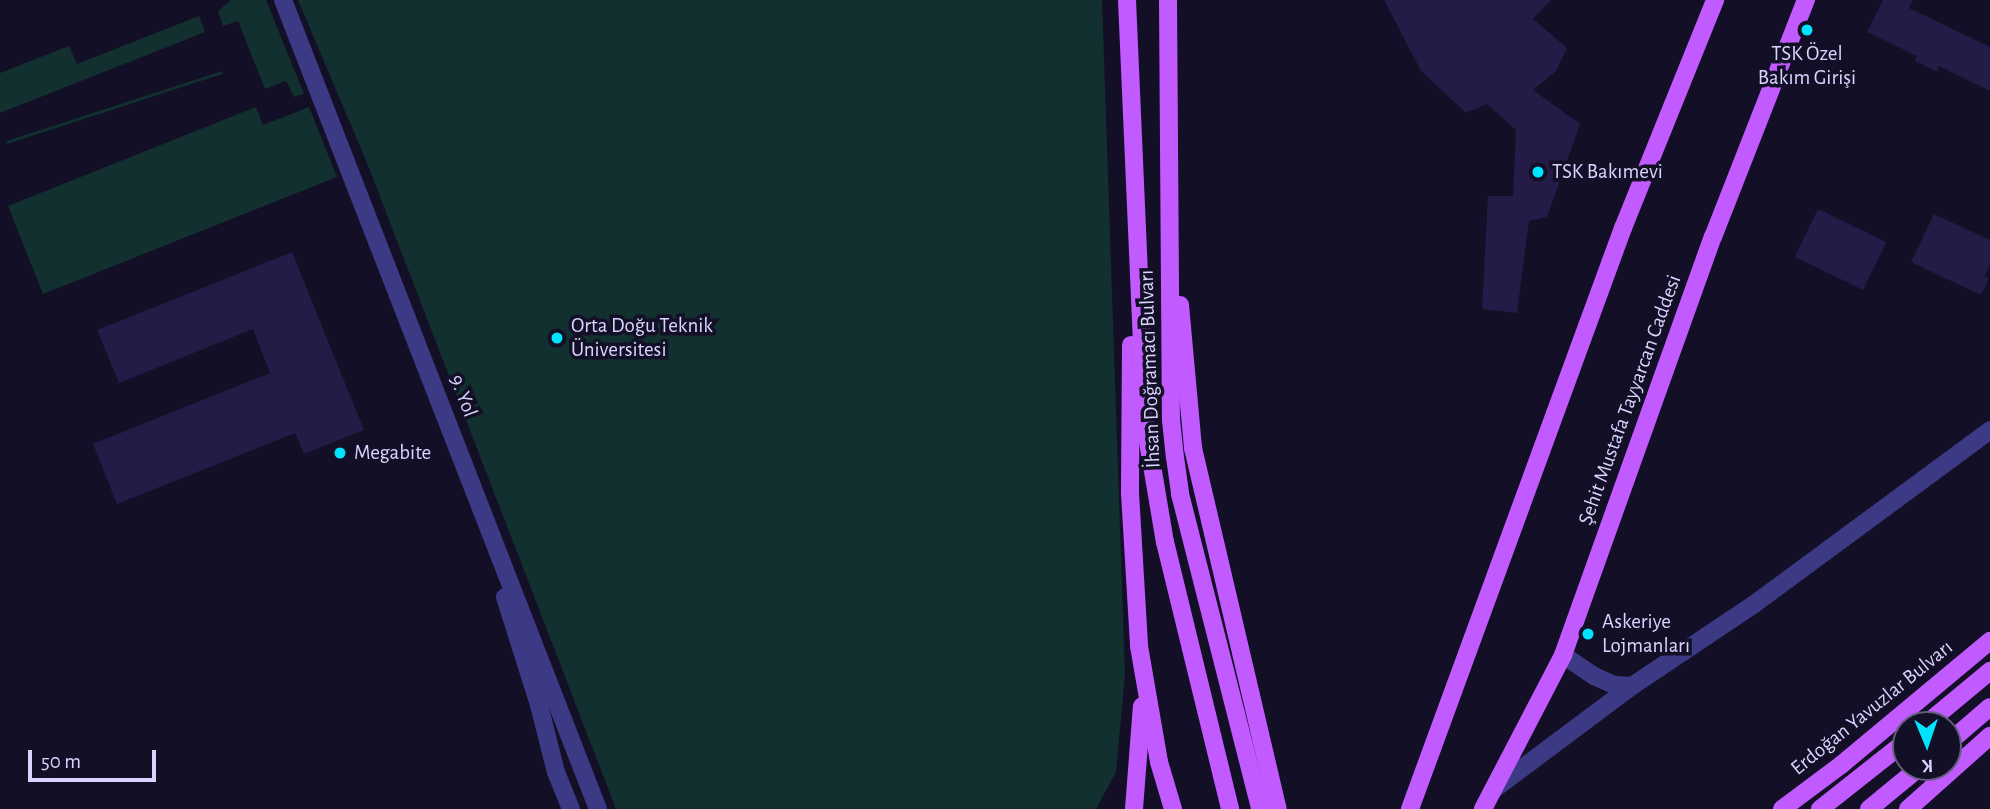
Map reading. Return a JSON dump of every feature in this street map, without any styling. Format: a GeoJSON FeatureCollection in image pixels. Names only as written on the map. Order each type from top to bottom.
{"type":"FeatureCollection","features":[{"type":"Feature","properties":{"kind":"main road","name":"İhsan Doğramacı Bulvarı"},"geometry":{"type":"LineString","coordinates":[[1127,0],[1149,456],[1165,542],[1230,809]]}},
{"type":"Feature","properties":{"kind":"main road","name":"İhsan Doğramacı Bulvarı"},"geometry":{"type":"LineString","coordinates":[[1168,0],[1171,420],[1180,494],[1260,809]]}},
{"type":"Feature","properties":{"kind":"main road"},"geometry":{"type":"LineString","coordinates":[[1410,809],[1618,241],[1715,0]]}},
{"type":"Feature","properties":{"kind":"main road","name":"Şehit Mustafa Tayyarcan Caddesi"},"geometry":{"type":"LineString","coordinates":[[1483,809],[1563,655],[1717,225],[1807,0]]}},
{"type":"Feature","properties":{"kind":"main road"},"geometry":{"type":"LineString","coordinates":[[1132,138],[1130,493],[1133,581],[1144,678],[1158,762],[1173,809]]}},
{"type":"Feature","properties":{"kind":"main road"},"geometry":{"type":"LineString","coordinates":[[1168,168],[1193,448],[1278,809]]}},
{"type":"Feature","properties":{"kind":"main road","name":"Erdoğan Yavuzlar Bulvarı"},"geometry":{"type":"LineString","coordinates":[[1782,809],[1841,765],[1990,642]]}},
{"type":"Feature","properties":{"kind":"main road"},"geometry":{"type":"LineString","coordinates":[[1942,711],[1990,671]]}},
{"type":"Feature","properties":{"kind":"main road"},"geometry":{"type":"LineString","coordinates":[[1134,809],[1144,678]]}},
{"type":"Feature","properties":{"kind":"main road"},"geometry":{"type":"LineString","coordinates":[[1962,731],[1990,707]]}},
{"type":"Feature","properties":{"kind":"main road"},"geometry":{"type":"LineString","coordinates":[[1908,809],[1990,736]]}},
{"type":"Feature","properties":{"kind":"main road"},"geometry":{"type":"LineString","coordinates":[[1821,809],[1892,752]]}},
{"type":"Feature","properties":{"kind":"main road"},"geometry":{"type":"LineString","coordinates":[[1869,809],[1903,781]]}},
{"type":"Feature","properties":{"kind":"street","name":"9. Yol"},"geometry":{"type":"LineString","coordinates":[[272,0],[506,598],[556,772],[571,809]]}},
{"type":"Feature","properties":{"kind":"street","name":"9. Yol"},"geometry":{"type":"LineString","coordinates":[[283,0],[598,809]]}},
{"type":"Feature","properties":{"kind":"street"},"geometry":{"type":"LineString","coordinates":[[1493,790],[1632,686],[1753,606],[1990,430]]}},
{"type":"Feature","properties":{"kind":"street"},"geometry":{"type":"LineString","coordinates":[[1563,655],[1594,676],[1614,685],[1632,686]]}},
{"type":"Feature","properties":{"kind":"green space"},"geometry":{"type":"Polygon","coordinates":[[[231,0],[266,0],[304,94],[294,97],[286,81],[265,89],[238,21],[223,26],[218,11],[231,0]]]}},
{"type":"Feature","properties":{"kind":"green space"},"geometry":{"type":"Polygon","coordinates":[[[298,0],[1102,0],[1125,675],[1116,772],[1096,809],[616,809],[367,163],[298,0]]]}},
{"type":"Feature","properties":{"kind":"green space"},"geometry":{"type":"Polygon","coordinates":[[[199,16],[205,32],[0,113],[0,73],[69,46],[77,64],[199,16]]]}},
{"type":"Feature","properties":{"kind":"green space"},"geometry":{"type":"Polygon","coordinates":[[[222,71],[223,74],[7,144],[6,141],[222,71]]]}},
{"type":"Feature","properties":{"kind":"green space"},"geometry":{"type":"Polygon","coordinates":[[[256,107],[263,125],[309,107],[337,177],[43,294],[8,206],[256,107]]]}},
{"type":"Feature","properties":{"kind":"building","name":"TSK Bakımevi"},"geometry":{"type":"Polygon","coordinates":[[[1384,0],[1551,0],[1533,19],[1567,48],[1556,71],[1533,90],[1580,124],[1547,217],[1529,221],[1517,313],[1482,309],[1488,196],[1513,196],[1516,130],[1487,104],[1466,113],[1421,71],[1384,0]]]}},
{"type":"Feature","properties":{"kind":"building"},"geometry":{"type":"Polygon","coordinates":[[[1883,0],[1913,0],[1909,8],[1990,47],[1990,91],[1939,66],[1937,72],[1915,61],[1917,56],[1867,32],[1883,0]]]}},
{"type":"Feature","properties":{"kind":"building"},"geometry":{"type":"Polygon","coordinates":[[[1818,209],[1886,242],[1863,290],[1795,257],[1818,209]]]}},
{"type":"Feature","properties":{"kind":"building"},"geometry":{"type":"Polygon","coordinates":[[[1934,214],[1990,240],[1990,265],[1985,276],[1989,278],[1981,295],[1911,262],[1934,214]]]}},
{"type":"Feature","properties":{"kind":"building"},"geometry":{"type":"Polygon","coordinates":[[[292,252],[364,430],[304,454],[295,433],[117,504],[93,444],[270,373],[253,329],[119,383],[97,330],[292,252]]]}},
{"type":"Feature","properties":{"kind":"place","name":"TSK Özel Bakım Girişi"},"geometry":{"type":"Point","coordinates":[1807,30]}},
{"type":"Feature","properties":{"kind":"place","name":"TSK Bakımevi"},"geometry":{"type":"Point","coordinates":[1538,172]}},
{"type":"Feature","properties":{"kind":"place","name":"Orta Doğu Teknik Üniversitesi"},"geometry":{"type":"Point","coordinates":[557,338]}},
{"type":"Feature","properties":{"kind":"place","name":"Megabite"},"geometry":{"type":"Point","coordinates":[340,453]}},
{"type":"Feature","properties":{"kind":"place","name":"Askeriye Lojmanları"},"geometry":{"type":"Point","coordinates":[1588,634]}}]}
